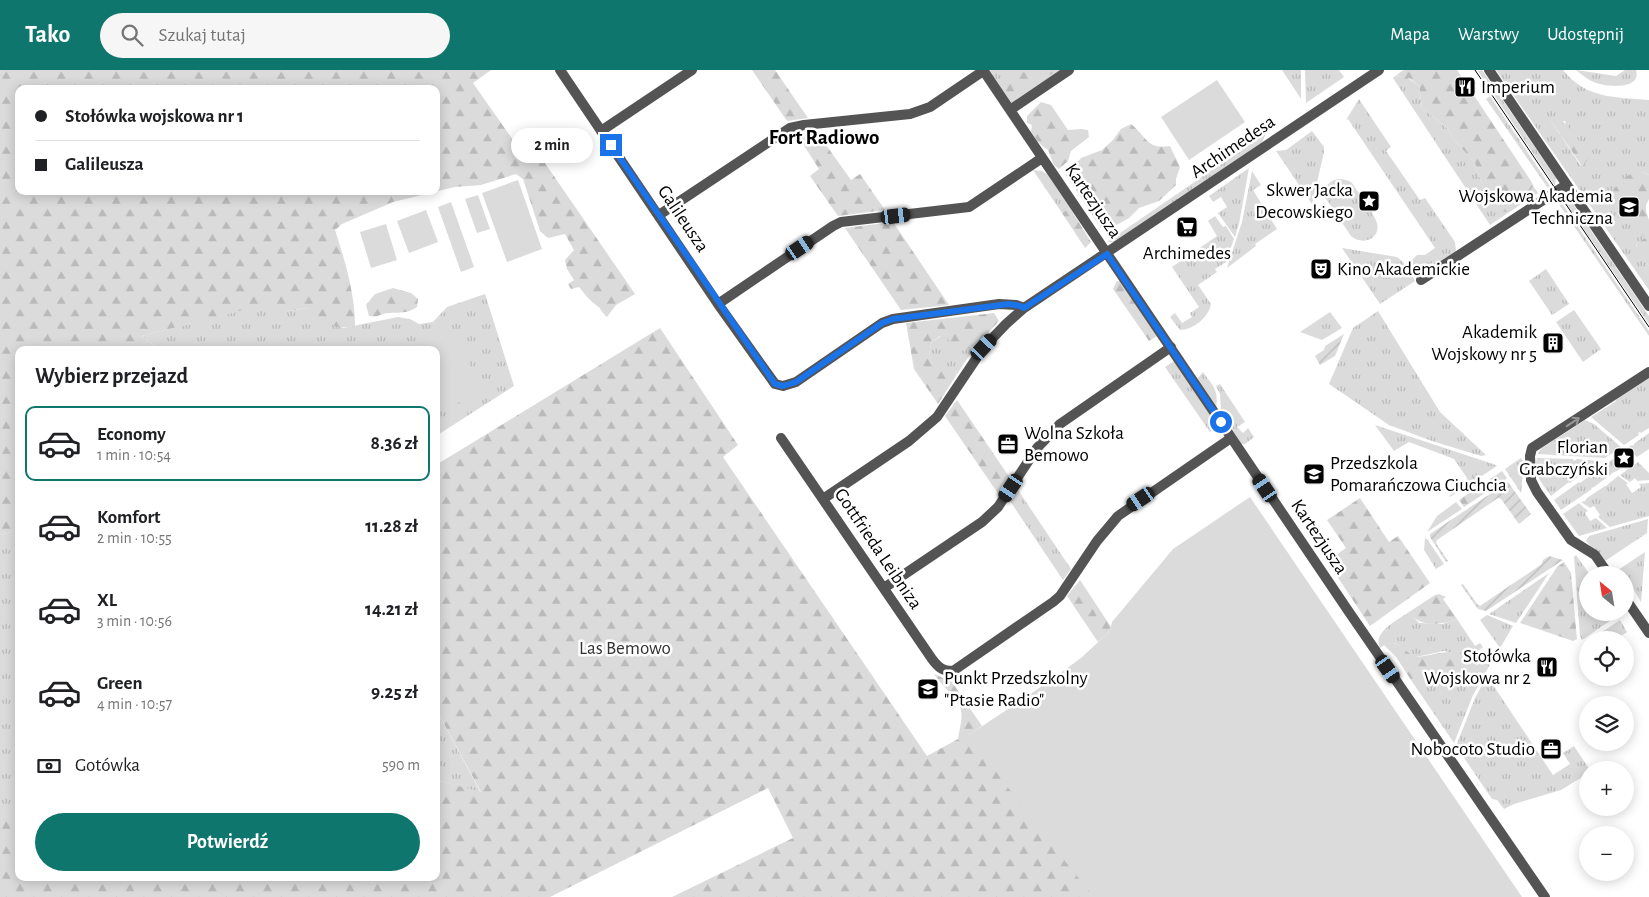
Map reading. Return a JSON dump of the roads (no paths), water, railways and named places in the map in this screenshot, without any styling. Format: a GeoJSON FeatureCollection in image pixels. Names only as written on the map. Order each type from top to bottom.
{"type":"FeatureCollection","features":[{"type":"Feature","properties":{"kind":"street","name":"Galileusza"},"geometry":{"type":"LineString","coordinates":[[560,70],[718,304],[775,383],[788,385],[796,382],[882,323],[893,319],[1009,304],[1024,308]]}},
{"type":"Feature","properties":{"kind":"street"},"geometry":{"type":"LineString","coordinates":[[601,131],[692,70]]}},
{"type":"Feature","properties":{"kind":"street"},"geometry":{"type":"LineString","coordinates":[[1010,110],[1069,70]]}},
{"type":"Feature","properties":{"kind":"street","name":"Archimedesa"},"geometry":{"type":"LineString","coordinates":[[823,499],[909,441],[937,417],[984,347],[1024,308],[1379,70]]}},
{"type":"Feature","properties":{"kind":"street"},"geometry":{"type":"LineString","coordinates":[[1489,70],[1649,306]]}},
{"type":"Feature","properties":{"kind":"street"},"geometry":{"type":"LineString","coordinates":[[659,214],[790,128],[920,112],[930,108],[983,71]]}},
{"type":"Feature","properties":{"kind":"street","name":"Kartezjusza"},"geometry":{"type":"LineString","coordinates":[[983,71],[1348,612],[1545,897]]}},
{"type":"Feature","properties":{"kind":"street"},"geometry":{"type":"LineString","coordinates":[[718,304],[841,222],[969,207],[1042,158]]}},
{"type":"Feature","properties":{"kind":"street"},"geometry":{"type":"LineString","coordinates":[[1420,280],[1566,185]]}},
{"type":"Feature","properties":{"kind":"street"},"geometry":{"type":"LineString","coordinates":[[884,588],[982,522],[998,507],[1037,448],[1060,424],[1171,348]]}},
{"type":"Feature","properties":{"kind":"street"},"geometry":{"type":"LineString","coordinates":[[1603,566],[1595,555],[1572,540],[1537,492],[1531,480],[1530,456],[1532,448],[1649,372]]}},
{"type":"Feature","properties":{"kind":"street","name":"Gottfrieda Leibniza"},"geometry":{"type":"LineString","coordinates":[[781,438],[932,660],[945,671],[953,671],[1060,596],[1098,540],[1118,516],[1231,438]]}},
{"type":"Feature","properties":{"kind":"street"},"geometry":{"type":"LineString","coordinates":[[1634,612],[1647,631]]}},
{"type":"Feature","properties":{"kind":"tram line"},"geometry":{"type":"LineString","coordinates":[[1475,70],[1649,327]]}},
{"type":"Feature","properties":{"kind":"place","name":"Imperium"},"geometry":{"type":"Point","coordinates":[1465,87]}},
{"type":"Feature","properties":{"kind":"place","name":"Skwer Jacka Decowskiego"},"geometry":{"type":"Point","coordinates":[1369,201]}},
{"type":"Feature","properties":{"kind":"place","name":"Wojskowa Akademia Techniczna"},"geometry":{"type":"Point","coordinates":[1629,207]}},
{"type":"Feature","properties":{"kind":"place","name":"Archimedes"},"geometry":{"type":"Point","coordinates":[1187,227]}},
{"type":"Feature","properties":{"kind":"place","name":"Kino Akademickie"},"geometry":{"type":"Point","coordinates":[1321,269]}},
{"type":"Feature","properties":{"kind":"place","name":"Akademik Wojskowy nr 5"},"geometry":{"type":"Point","coordinates":[1553,343]}},
{"type":"Feature","properties":{"kind":"place","name":"Wolna Szkoła Bemowo"},"geometry":{"type":"Point","coordinates":[1008,444]}},
{"type":"Feature","properties":{"kind":"place","name":"Florian Grabczyński"},"geometry":{"type":"Point","coordinates":[1624,458]}},
{"type":"Feature","properties":{"kind":"place","name":"Przedszkola Pomarańczowa Ciuchcia"},"geometry":{"type":"Point","coordinates":[1314,474]}},
{"type":"Feature","properties":{"kind":"place","name":"Stołówka Wojskowa nr 2"},"geometry":{"type":"Point","coordinates":[1547,667]}},
{"type":"Feature","properties":{"kind":"place","name":"Punkt Przedszkolny \"Ptasie Radio\""},"geometry":{"type":"Point","coordinates":[928,689]}},
{"type":"Feature","properties":{"kind":"place","name":"Nobocoto Studio"},"geometry":{"type":"Point","coordinates":[1551,749]}},
{"type":"Feature","properties":{"kind":"district","name":"Fort Radiowo"},"geometry":{"type":"Point","coordinates":[824,137]}},
{"type":"Feature","properties":{"kind":"park label","name":"Las Bemowo"},"geometry":{"type":"Point","coordinates":[625,648]}}]}
